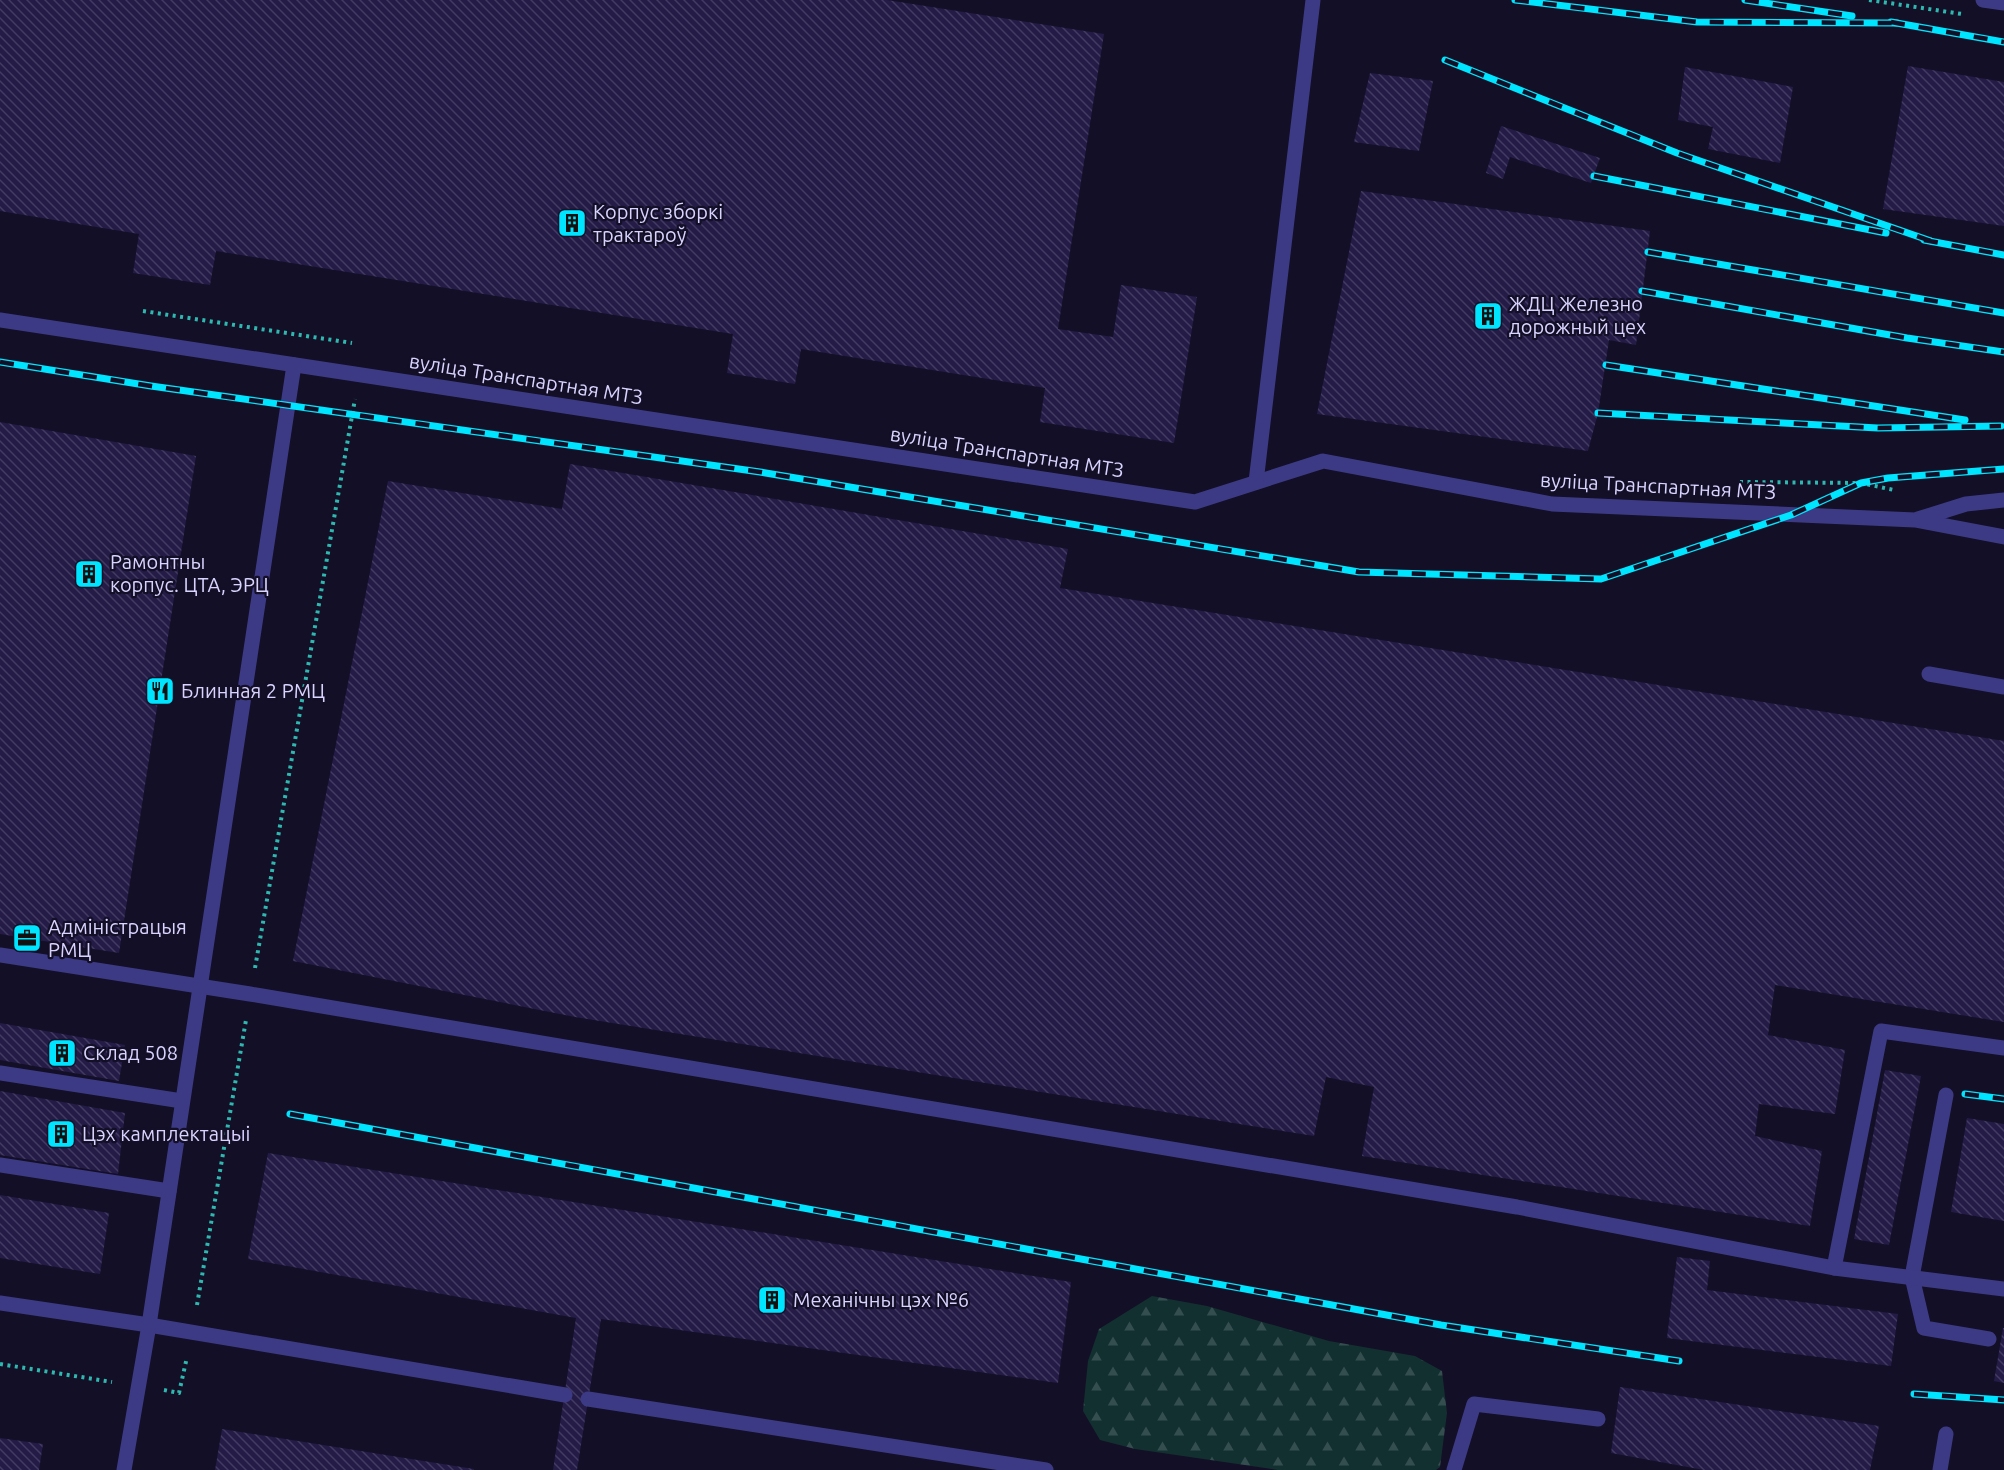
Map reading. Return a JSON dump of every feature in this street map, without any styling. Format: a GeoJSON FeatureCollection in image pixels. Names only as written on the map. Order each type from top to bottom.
{"type":"FeatureCollection","features":[{"type":"Feature","properties":{"kind":"lane"},"geometry":{"type":"LineString","coordinates":[[1256,482],[1313,0]]}},
{"type":"Feature","properties":{"kind":"lane"},"geometry":{"type":"LineString","coordinates":[[1983,0],[2004,3]]}},
{"type":"Feature","properties":{"kind":"lane","name":"вуліца Транспартная МТЗ"},"geometry":{"type":"LineString","coordinates":[[0,320],[1195,502],[1323,461],[1552,504],[1915,520],[2004,537]]}},
{"type":"Feature","properties":{"kind":"lane"},"geometry":{"type":"LineString","coordinates":[[124,1470],[149,1325],[294,365]]}},
{"type":"Feature","properties":{"kind":"lane"},"geometry":{"type":"LineString","coordinates":[[1915,520],[1966,504],[2004,500]]}},
{"type":"Feature","properties":{"kind":"lane"},"geometry":{"type":"LineString","coordinates":[[1929,674],[2004,687]]}},
{"type":"Feature","properties":{"kind":"lane"},"geometry":{"type":"LineString","coordinates":[[0,955],[199,986],[1517,1207],[1834,1268],[2004,1289]]}},
{"type":"Feature","properties":{"kind":"lane"},"geometry":{"type":"LineString","coordinates":[[1834,1268],[1881,1031],[2004,1048]]}},
{"type":"Feature","properties":{"kind":"lane"},"geometry":{"type":"LineString","coordinates":[[0,1072],[182,1101]]}},
{"type":"Feature","properties":{"kind":"lane"},"geometry":{"type":"LineString","coordinates":[[1946,1095],[1911,1278],[1924,1328],[1989,1340]]}},
{"type":"Feature","properties":{"kind":"lane"},"geometry":{"type":"LineString","coordinates":[[0,1165],[169,1191]]}},
{"type":"Feature","properties":{"kind":"lane"},"geometry":{"type":"LineString","coordinates":[[0,1303],[149,1325],[565,1395]]}},
{"type":"Feature","properties":{"kind":"lane"},"geometry":{"type":"LineString","coordinates":[[588,1399],[1046,1470]]}},
{"type":"Feature","properties":{"kind":"lane"},"geometry":{"type":"LineString","coordinates":[[1454,1470],[1473,1404],[1598,1419]]}},
{"type":"Feature","properties":{"kind":"lane"},"geometry":{"type":"LineString","coordinates":[[1940,1470],[1946,1434]]}},
{"type":"Feature","properties":{"kind":"path"},"geometry":{"type":"LineString","coordinates":[[1869,0],[1970,16]]}},
{"type":"Feature","properties":{"kind":"path"},"geometry":{"type":"LineString","coordinates":[[1729,482],[1861,483],[1895,490]]}},
{"type":"Feature","properties":{"kind":"green space"},"geometry":{"type":"Polygon","coordinates":[[[1152,1296],[1207,1306],[1329,1341],[1415,1356],[1442,1371],[1447,1413],[1440,1467],[1436,1470],[1278,1470],[1135,1449],[1100,1440],[1083,1411],[1088,1361],[1099,1329],[1152,1296]]]}},
{"type":"Feature","properties":{"kind":"building","name":"Корпус зборкі трактароў"},"geometry":{"type":"Polygon","coordinates":[[[0,0],[887,0],[1104,34],[1058,329],[1113,337],[1121,285],[1197,297],[1174,443],[1040,422],[1045,388],[801,349],[795,384],[727,373],[733,334],[216,251],[210,285],[133,273],[139,234],[0,211],[0,0]]]}},
{"type":"Feature","properties":{"kind":"building"},"geometry":{"type":"Polygon","coordinates":[[[1908,66],[2004,82],[2004,226],[1883,209],[1908,66]]]}},
{"type":"Feature","properties":{"kind":"building"},"geometry":{"type":"Polygon","coordinates":[[[1685,67],[1793,87],[1780,163],[1708,149],[1713,127],[1678,120],[1685,67]]]}},
{"type":"Feature","properties":{"kind":"building"},"geometry":{"type":"Polygon","coordinates":[[[1370,73],[1433,81],[1419,151],[1354,142],[1370,73]]]}},
{"type":"Feature","properties":{"kind":"building"},"geometry":{"type":"Polygon","coordinates":[[[1501,126],[1600,158],[1591,183],[1510,157],[1503,179],[1486,173],[1501,126]]]}},
{"type":"Feature","properties":{"kind":"building","name":"ЖДЦ Железно дорожный цех"},"geometry":{"type":"Polygon","coordinates":[[[1361,191],[1650,231],[1636,345],[1609,340],[1598,413],[1588,451],[1317,414],[1361,191]]]}},
{"type":"Feature","properties":{"kind":"building","name":"Рамонтны корпус. ЦТА, ЭРЦ"},"geometry":{"type":"Polygon","coordinates":[[[0,422],[196,456],[119,953],[0,934],[0,422]]]}},
{"type":"Feature","properties":{"kind":"building"},"geometry":{"type":"Polygon","coordinates":[[[570,464],[1068,549],[1060,588],[2004,741],[2004,1022],[1775,985],[1768,1035],[1845,1050],[1835,1114],[1759,1104],[1755,1136],[1822,1151],[1810,1226],[1362,1156],[1374,1087],[1326,1077],[1314,1136],[575,1017],[293,961],[388,481],[562,509],[570,464]]]}},
{"type":"Feature","properties":{"kind":"building","name":"Склад 508"},"geometry":{"type":"Polygon","coordinates":[[[0,1023],[125,1045],[119,1081],[0,1060],[0,1023]]]}},
{"type":"Feature","properties":{"kind":"building"},"geometry":{"type":"Polygon","coordinates":[[[1885,1070],[1921,1076],[1889,1245],[1854,1239],[1885,1070]]]}},
{"type":"Feature","properties":{"kind":"building","name":"Цэх камплектацыі"},"geometry":{"type":"Polygon","coordinates":[[[0,1091],[125,1113],[118,1174],[0,1155],[0,1091]]]}},
{"type":"Feature","properties":{"kind":"building"},"geometry":{"type":"Polygon","coordinates":[[[1967,1118],[2004,1124],[2004,1221],[1951,1212],[1967,1118]]]}},
{"type":"Feature","properties":{"kind":"building","name":"Механічны цэх №6"},"geometry":{"type":"Polygon","coordinates":[[[268,1153],[1071,1282],[1058,1383],[601,1319],[577,1470],[553,1470],[576,1318],[248,1259],[268,1153]]]}},
{"type":"Feature","properties":{"kind":"building"},"geometry":{"type":"Polygon","coordinates":[[[0,1195],[109,1213],[100,1274],[0,1258],[0,1195]]]}},
{"type":"Feature","properties":{"kind":"building"},"geometry":{"type":"Polygon","coordinates":[[[1677,1257],[1710,1261],[1707,1290],[1898,1314],[1891,1366],[1667,1338],[1677,1257]]]}},
{"type":"Feature","properties":{"kind":"building"},"geometry":{"type":"Polygon","coordinates":[[[2004,1328],[2004,1383],[1994,1381],[2004,1328]]]}},
{"type":"Feature","properties":{"kind":"building"},"geometry":{"type":"Polygon","coordinates":[[[1620,1387],[1879,1426],[1870,1470],[1704,1470],[1611,1453],[1620,1387]]]}},
{"type":"Feature","properties":{"kind":"building"},"geometry":{"type":"Polygon","coordinates":[[[222,1429],[474,1469],[474,1470],[215,1470],[222,1429]]]}},
{"type":"Feature","properties":{"kind":"building"},"geometry":{"type":"Polygon","coordinates":[[[0,1438],[43,1444],[39,1470],[0,1470],[0,1438]]]}},
{"type":"Feature","properties":{"kind":"railway"},"geometry":{"type":"LineString","coordinates":[[1515,0],[1697,22],[1897,23]]}},
{"type":"Feature","properties":{"kind":"railway"},"geometry":{"type":"LineString","coordinates":[[1745,0],[1852,16]]}},
{"type":"Feature","properties":{"kind":"railway"},"geometry":{"type":"LineString","coordinates":[[1891,22],[2004,42]]}},
{"type":"Feature","properties":{"kind":"railway"},"geometry":{"type":"LineString","coordinates":[[1445,60],[1677,153],[1931,241]]}},
{"type":"Feature","properties":{"kind":"railway"},"geometry":{"type":"LineString","coordinates":[[1594,176],[1886,233]]}},
{"type":"Feature","properties":{"kind":"railway"},"geometry":{"type":"LineString","coordinates":[[1924,240],[2004,255]]}},
{"type":"Feature","properties":{"kind":"railway"},"geometry":{"type":"LineString","coordinates":[[1648,252],[2004,313]]}},
{"type":"Feature","properties":{"kind":"railway"},"geometry":{"type":"LineString","coordinates":[[1642,291],[1907,338],[2004,352]]}},
{"type":"Feature","properties":{"kind":"railway"},"geometry":{"type":"LineString","coordinates":[[0,362],[151,386],[760,472],[1359,572],[1601,579],[1791,515],[1861,483],[1888,478],[2004,469]]}},
{"type":"Feature","properties":{"kind":"railway"},"geometry":{"type":"LineString","coordinates":[[1606,365],[1965,420]]}},
{"type":"Feature","properties":{"kind":"railway"},"geometry":{"type":"LineString","coordinates":[[1598,413],[1878,428],[2001,426]]}},
{"type":"Feature","properties":{"kind":"railway"},"geometry":{"type":"LineString","coordinates":[[1965,1094],[2004,1099]]}},
{"type":"Feature","properties":{"kind":"railway"},"geometry":{"type":"LineString","coordinates":[[290,1114],[1441,1325],[1679,1361]]}},
{"type":"Feature","properties":{"kind":"railway"},"geometry":{"type":"LineString","coordinates":[[1914,1394],[2004,1400]]}},
{"type":"Feature","properties":{"kind":"place","name":"Корпус зборкі трактароў"},"geometry":{"type":"Point","coordinates":[572,223]}},
{"type":"Feature","properties":{"kind":"place","name":"ЖДЦ Железно дорожный цех"},"geometry":{"type":"Point","coordinates":[1488,316]}},
{"type":"Feature","properties":{"kind":"place","name":"Рамонтны корпус. ЦТА, ЭРЦ"},"geometry":{"type":"Point","coordinates":[89,574]}},
{"type":"Feature","properties":{"kind":"place","name":"Блинная 2 РМЦ"},"geometry":{"type":"Point","coordinates":[160,691]}},
{"type":"Feature","properties":{"kind":"place","name":"Адміністрацыя РМЦ"},"geometry":{"type":"Point","coordinates":[27,938]}},
{"type":"Feature","properties":{"kind":"place","name":"Склад 508"},"geometry":{"type":"Point","coordinates":[62,1053]}},
{"type":"Feature","properties":{"kind":"place","name":"Цэх камплектацыі"},"geometry":{"type":"Point","coordinates":[61,1134]}},
{"type":"Feature","properties":{"kind":"place","name":"Механічны цэх №6"},"geometry":{"type":"Point","coordinates":[772,1300]}}]}
